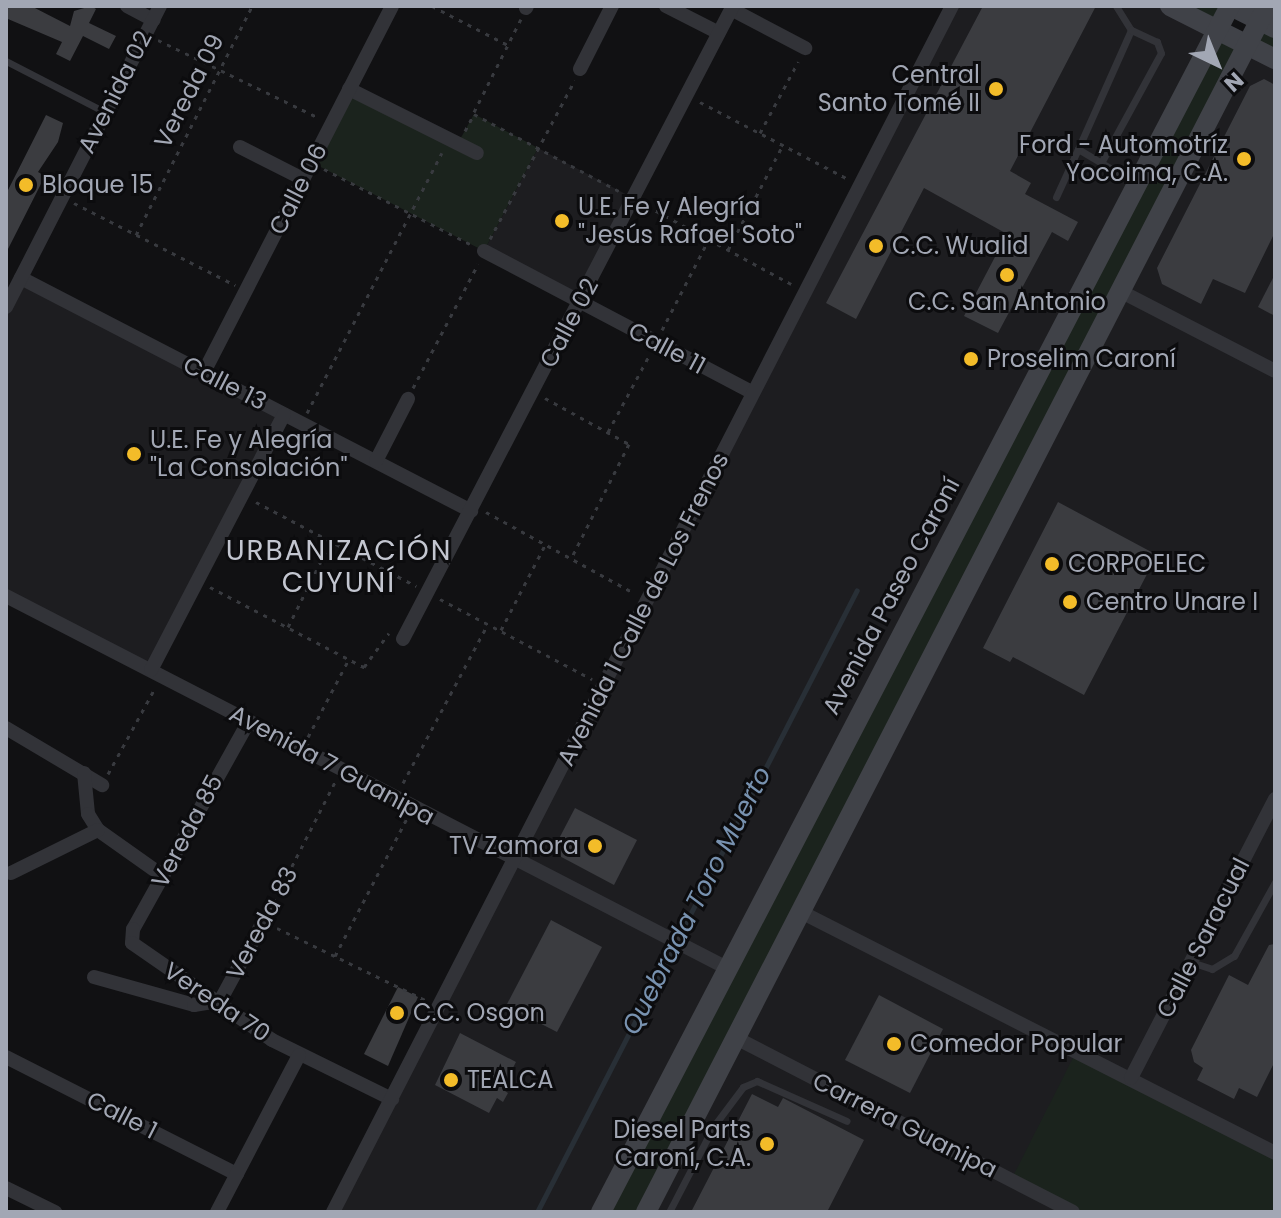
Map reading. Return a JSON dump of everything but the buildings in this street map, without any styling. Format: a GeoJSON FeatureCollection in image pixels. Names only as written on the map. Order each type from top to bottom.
{"type":"FeatureCollection","features":[{"type":"Feature","properties":{"kind":"street"},"geometry":{"type":"LineString","coordinates":[[127,6],[156,13]]}},
{"type":"Feature","properties":{"kind":"street","name":"Calle 06"},"geometry":{"type":"LineString","coordinates":[[204,372],[392,6]]}},
{"type":"Feature","properties":{"kind":"street"},"geometry":{"type":"LineString","coordinates":[[580,69],[612,6]]}},
{"type":"Feature","properties":{"kind":"street"},"geometry":{"type":"LineString","coordinates":[[666,6],[719,33]]}},
{"type":"Feature","properties":{"kind":"street","name":"Avenida 1 Calle de Los Frenos"},"geometry":{"type":"LineString","coordinates":[[333,1212],[952,6]]}},
{"type":"Feature","properties":{"kind":"street"},"geometry":{"type":"LineString","coordinates":[[1170,6],[1275,59]]}},
{"type":"Feature","properties":{"kind":"street"},"geometry":{"type":"LineString","coordinates":[[646,1212],[1247,45],[1267,18],[1230,6]]}},
{"type":"Feature","properties":{"kind":"street","name":"Avenida Paseo Caroní"},"geometry":{"type":"LineString","coordinates":[[601,1212],[725,967],[1230,6]]}},
{"type":"Feature","properties":{"kind":"street"},"geometry":{"type":"LineString","coordinates":[[732,8],[805,48]]}},
{"type":"Feature","properties":{"kind":"street","name":"Calle 02"},"geometry":{"type":"LineString","coordinates":[[403,639],[732,8]]}},
{"type":"Feature","properties":{"kind":"street","name":"Avenida 02"},"geometry":{"type":"LineString","coordinates":[[6,307],[103,111],[156,13]]}},
{"type":"Feature","properties":{"kind":"street"},"geometry":{"type":"LineString","coordinates":[[349,89],[477,153]]}},
{"type":"Feature","properties":{"kind":"street"},"geometry":{"type":"LineString","coordinates":[[240,147],[303,179]]}},
{"type":"Feature","properties":{"kind":"street","name":"Calle 11"},"geometry":{"type":"LineString","coordinates":[[484,251],[753,393]]}},
{"type":"Feature","properties":{"kind":"street","name":"Calle 13"},"geometry":{"type":"LineString","coordinates":[[21,278],[471,511]]}},
{"type":"Feature","properties":{"kind":"street"},"geometry":{"type":"LineString","coordinates":[[1120,291],[1275,371]]}},
{"type":"Feature","properties":{"kind":"street"},"geometry":{"type":"LineString","coordinates":[[376,461],[408,399]]}},
{"type":"Feature","properties":{"kind":"street"},"geometry":{"type":"LineString","coordinates":[[157,673],[197,580],[284,414]]}},
{"type":"Feature","properties":{"kind":"street","name":"Avenida 7 Guanipa"},"geometry":{"type":"LineString","coordinates":[[6,596],[725,967]]}},
{"type":"Feature","properties":{"kind":"street","name":"Vereda 85"},"geometry":{"type":"LineString","coordinates":[[132,943],[133,929],[249,721]]}},
{"type":"Feature","properties":{"kind":"street"},"geometry":{"type":"LineString","coordinates":[[6,728],[102,785]]}},
{"type":"Feature","properties":{"kind":"street"},"geometry":{"type":"LineString","coordinates":[[84,773],[88,814],[98,830],[163,876]]}},
{"type":"Feature","properties":{"kind":"street","name":"Calle Saracual"},"geometry":{"type":"LineString","coordinates":[[1131,1078],[1275,799]]}},
{"type":"Feature","properties":{"kind":"street"},"geometry":{"type":"LineString","coordinates":[[11,873],[98,830]]}},
{"type":"Feature","properties":{"kind":"street"},"geometry":{"type":"LineString","coordinates":[[801,912],[1275,1153]]}},
{"type":"Feature","properties":{"kind":"street","name":"Vereda 83"},"geometry":{"type":"LineString","coordinates":[[94,977],[194,1005],[220,1001],[263,922]]}},
{"type":"Feature","properties":{"kind":"street","name":"Vereda 70"},"geometry":{"type":"LineString","coordinates":[[132,943],[299,1055],[392,1099]]}},
{"type":"Feature","properties":{"kind":"street","name":"Carrera Guanipa"},"geometry":{"type":"LineString","coordinates":[[736,1038],[1073,1212]]}},
{"type":"Feature","properties":{"kind":"street"},"geometry":{"type":"LineString","coordinates":[[217,1212],[299,1055]]}},
{"type":"Feature","properties":{"kind":"street","name":"Calle 1"},"geometry":{"type":"LineString","coordinates":[[6,1057],[237,1174]]}},
{"type":"Feature","properties":{"kind":"street"},"geometry":{"type":"LineString","coordinates":[[6,1188],[55,1212]]}},
{"type":"Feature","properties":{"kind":"lane"},"geometry":{"type":"LineString","coordinates":[[1101,163],[1161,53],[1157,42],[1131,30],[1116,6]]}},
{"type":"Feature","properties":{"kind":"lane"},"geometry":{"type":"LineString","coordinates":[[1056,197],[1131,30]]}},
{"type":"Feature","properties":{"kind":"lane"},"geometry":{"type":"LineString","coordinates":[[6,61],[103,111]]}},
{"type":"Feature","properties":{"kind":"lane"},"geometry":{"type":"LineString","coordinates":[[1078,149],[1137,184]]}},
{"type":"Feature","properties":{"kind":"lane"},"geometry":{"type":"LineString","coordinates":[[1191,962],[1212,969],[1234,956],[1275,882]]}},
{"type":"Feature","properties":{"kind":"lane"},"geometry":{"type":"LineString","coordinates":[[669,1212],[713,1127],[743,1087],[757,1081],[847,1121]]}},
{"type":"Feature","properties":{"kind":"path","name":"Vereda 09"},"geometry":{"type":"LineString","coordinates":[[136,235],[252,6]]}},
{"type":"Feature","properties":{"kind":"path"},"geometry":{"type":"LineString","coordinates":[[432,6],[508,45]]}},
{"type":"Feature","properties":{"kind":"path"},"geometry":{"type":"LineString","coordinates":[[302,423],[411,214],[474,114],[527,7]]}},
{"type":"Feature","properties":{"kind":"path"},"geometry":{"type":"LineString","coordinates":[[145,34],[221,68],[331,124]]}},
{"type":"Feature","properties":{"kind":"path"},"geometry":{"type":"LineString","coordinates":[[760,133],[805,48]]}},
{"type":"Feature","properties":{"kind":"path"},"geometry":{"type":"LineString","coordinates":[[408,399],[580,69]]}},
{"type":"Feature","properties":{"kind":"path"},"geometry":{"type":"LineString","coordinates":[[688,96],[860,185]]}},
{"type":"Feature","properties":{"kind":"path"},"geometry":{"type":"LineString","coordinates":[[474,114],[805,292]]}},
{"type":"Feature","properties":{"kind":"path"},"geometry":{"type":"LineString","coordinates":[[728,250],[783,145]]}},
{"type":"Feature","properties":{"kind":"path"},"geometry":{"type":"LineString","coordinates":[[311,162],[484,251]]}},
{"type":"Feature","properties":{"kind":"path"},"geometry":{"type":"LineString","coordinates":[[62,197],[245,291]]}},
{"type":"Feature","properties":{"kind":"path"},"geometry":{"type":"LineString","coordinates":[[608,432],[709,239]]}},
{"type":"Feature","properties":{"kind":"path"},"geometry":{"type":"LineString","coordinates":[[533,391],[629,444],[571,559]]}},
{"type":"Feature","properties":{"kind":"path"},"geometry":{"type":"LineString","coordinates":[[242,495],[604,685]]}},
{"type":"Feature","properties":{"kind":"path"},"geometry":{"type":"LineString","coordinates":[[471,511],[487,512],[646,600]]}},
{"type":"Feature","properties":{"kind":"path"},"geometry":{"type":"LineString","coordinates":[[288,627],[331,541]]}},
{"type":"Feature","properties":{"kind":"path"},"geometry":{"type":"LineString","coordinates":[[500,630],[545,545]]}},
{"type":"Feature","properties":{"kind":"path"},"geometry":{"type":"LineString","coordinates":[[197,580],[364,667],[385,631],[403,639]]}},
{"type":"Feature","properties":{"kind":"path"},"geometry":{"type":"LineString","coordinates":[[395,799],[488,624]]}},
{"type":"Feature","properties":{"kind":"path"},"geometry":{"type":"LineString","coordinates":[[302,749],[349,659]]}},
{"type":"Feature","properties":{"kind":"path"},"geometry":{"type":"LineString","coordinates":[[102,785],[157,673]]}},
{"type":"Feature","properties":{"kind":"path","name":"Vereda 83"},"geometry":{"type":"LineString","coordinates":[[263,922],[341,770]]}},
{"type":"Feature","properties":{"kind":"path"},"geometry":{"type":"LineString","coordinates":[[335,956],[413,808]]}},
{"type":"Feature","properties":{"kind":"path"},"geometry":{"type":"LineString","coordinates":[[263,922],[439,1007]]}},
{"type":"Feature","properties":{"kind":"shaded area"},"geometry":{"type":"Polygon","coordinates":[[[952,6],[1230,6],[601,1212],[333,1212],[952,6]]]}},
{"type":"Feature","properties":{"kind":"shaded area"},"geometry":{"type":"Polygon","coordinates":[[[1170,6],[1230,6],[1217,30],[1247,44],[1260,20],[1231,6],[1267,6],[1275,28],[1275,59],[1248,45],[646,1212],[601,1212],[1217,31],[1170,6]]]}},
{"type":"Feature","properties":{"kind":"shaded area"},"geometry":{"type":"Polygon","coordinates":[[[1275,6],[1275,1212],[646,1212],[1275,6]]]}},
{"type":"Feature","properties":{"kind":"shaded area"},"geometry":{"type":"Polygon","coordinates":[[[349,89],[458,143],[474,114],[538,148],[484,251],[311,162],[349,89]]]}},
{"type":"Feature","properties":{"kind":"shaded area","name":"U.E. Fe y Alegría \"Jesús Rafael Soto\""},"geometry":{"type":"Polygon","coordinates":[[[538,148],[635,199],[581,302],[484,251],[538,148]]]}},
{"type":"Feature","properties":{"kind":"shaded area","name":"U.E. Fe y Alegría \"La Consolación\""},"geometry":{"type":"Polygon","coordinates":[[[21,278],[284,414],[151,670],[6,596],[6,307],[21,278]]]}},
{"type":"Feature","properties":{"kind":"shaded area"},"geometry":{"type":"Polygon","coordinates":[[[1077,1050],[1275,1153],[1275,1212],[1073,1212],[1011,1180],[1077,1050]]]}},
{"type":"Feature","properties":{"kind":"waterway","name":"Quebrada Toro Muerto"},"geometry":{"type":"LineString","coordinates":[[537,1212],[857,590]]}},
{"type":"Feature","properties":{"kind":"place","name":"Central Santo Tomé II"},"geometry":{"type":"Point","coordinates":[996,89]}},
{"type":"Feature","properties":{"kind":"place","name":"Ford - Automotríz Yocoima, C.A."},"geometry":{"type":"Point","coordinates":[1244,159]}},
{"type":"Feature","properties":{"kind":"place","name":"Bloque 15"},"geometry":{"type":"Point","coordinates":[26,185]}},
{"type":"Feature","properties":{"kind":"place","name":"U.E. Fe y Alegría \"Jesús Rafael Soto\""},"geometry":{"type":"Point","coordinates":[562,221]}},
{"type":"Feature","properties":{"kind":"place","name":"C.C. Wualid"},"geometry":{"type":"Point","coordinates":[876,246]}},
{"type":"Feature","properties":{"kind":"place","name":"C.C. San Antonio"},"geometry":{"type":"Point","coordinates":[1007,275]}},
{"type":"Feature","properties":{"kind":"place","name":"Proselim Caroní"},"geometry":{"type":"Point","coordinates":[971,359]}},
{"type":"Feature","properties":{"kind":"place","name":"U.E. Fe y Alegría \"La Consolación\""},"geometry":{"type":"Point","coordinates":[134,454]}},
{"type":"Feature","properties":{"kind":"place","name":"CORPOELEC"},"geometry":{"type":"Point","coordinates":[1052,564]}},
{"type":"Feature","properties":{"kind":"place","name":"Centro Unare I"},"geometry":{"type":"Point","coordinates":[1070,602]}},
{"type":"Feature","properties":{"kind":"place","name":"TV Zamora"},"geometry":{"type":"Point","coordinates":[595,846]}},
{"type":"Feature","properties":{"kind":"place","name":"C.C. Osgon"},"geometry":{"type":"Point","coordinates":[397,1013]}},
{"type":"Feature","properties":{"kind":"place","name":"Comedor Popular"},"geometry":{"type":"Point","coordinates":[894,1044]}},
{"type":"Feature","properties":{"kind":"place","name":"TEALCA"},"geometry":{"type":"Point","coordinates":[451,1080]}},
{"type":"Feature","properties":{"kind":"place","name":"Diesel Parts Caroní, C.A."},"geometry":{"type":"Point","coordinates":[767,1144]}},
{"type":"Feature","properties":{"kind":"district","name":"URBANIZACIÓN CUYUNÍ"},"geometry":{"type":"Point","coordinates":[339,567]}}]}
